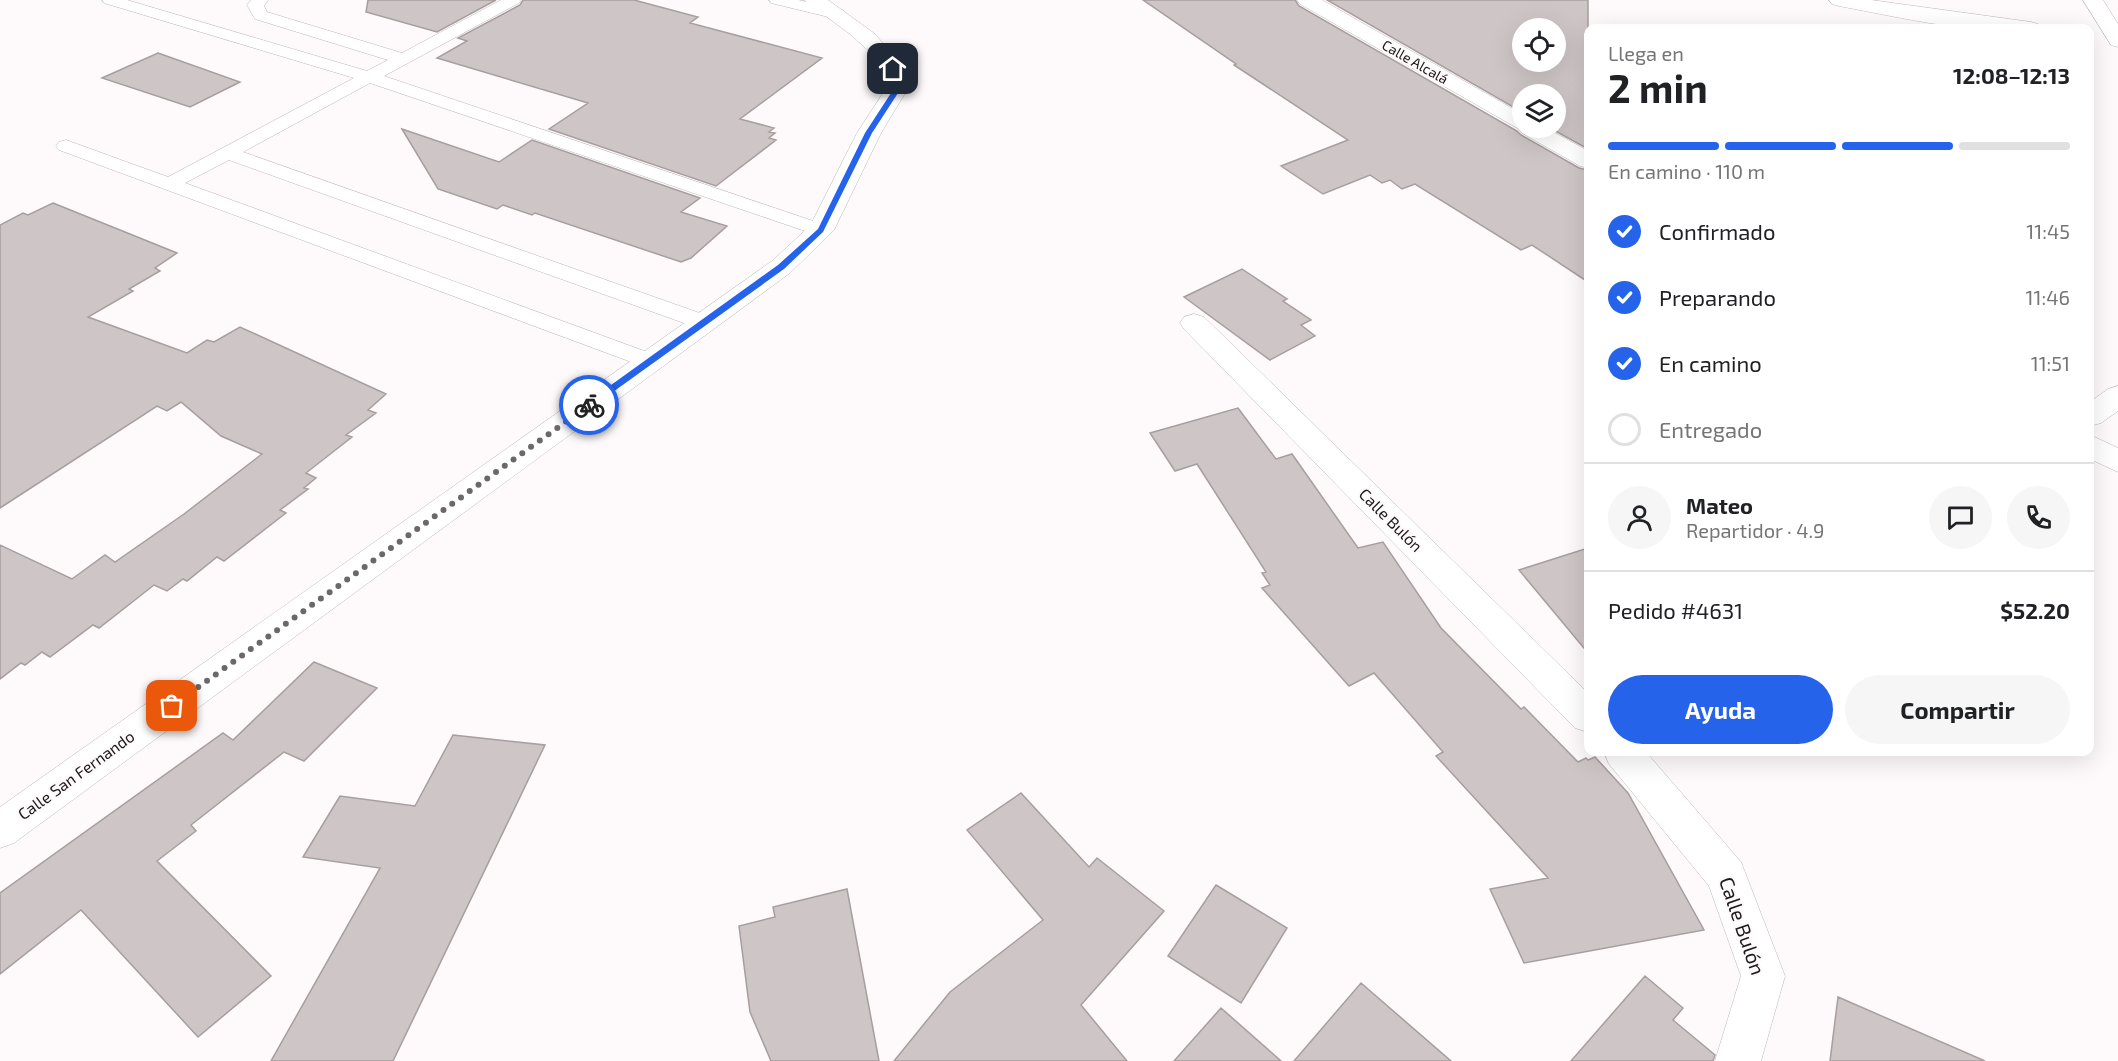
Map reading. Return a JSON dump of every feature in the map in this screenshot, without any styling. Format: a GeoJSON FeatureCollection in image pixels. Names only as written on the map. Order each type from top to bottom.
{"type":"FeatureCollection","features":[{"type":"Feature","properties":{"kind":"street","name":"Calle San Fernando"},"geometry":{"type":"LineString","coordinates":[[0,830],[781,267],[821,230],[869,133],[896,90],[893,69],[881,53],[837,15],[814,0]]}},
{"type":"Feature","properties":{"kind":"street","name":"Calle Alcalá"},"geometry":{"type":"LineString","coordinates":[[1307,0],[1512,117]]}},
{"type":"Feature","properties":{"kind":"street"},"geometry":{"type":"LineString","coordinates":[[1839,0],[1909,13],[1998,24]]}},
{"type":"Feature","properties":{"kind":"street"},"geometry":{"type":"LineString","coordinates":[[2093,0],[2118,40]]}},
{"type":"Feature","properties":{"kind":"street"},"geometry":{"type":"LineString","coordinates":[[2094,37],[2118,40]]}},
{"type":"Feature","properties":{"kind":"street"},"geometry":{"type":"LineString","coordinates":[[1548,138],[1584,159]]}},
{"type":"Feature","properties":{"kind":"street","name":"Calle Bulón"},"geometry":{"type":"LineString","coordinates":[[1194,323],[1584,713]]}},
{"type":"Feature","properties":{"kind":"street"},"geometry":{"type":"LineString","coordinates":[[2094,413],[2118,396]]}},
{"type":"Feature","properties":{"kind":"street"},"geometry":{"type":"LineString","coordinates":[[2094,448],[2118,461]]}},
{"type":"Feature","properties":{"kind":"street","name":"Calle Bulón"},"geometry":{"type":"LineString","coordinates":[[1626,756],[1726,874],[1763,976],[1738,1061]]}},
{"type":"Feature","properties":{"kind":"lane"},"geometry":{"type":"LineString","coordinates":[[110,0],[369,77],[821,230]]}},
{"type":"Feature","properties":{"kind":"lane"},"geometry":{"type":"LineString","coordinates":[[260,0],[255,5],[261,15],[404,59]]}},
{"type":"Feature","properties":{"kind":"lane"},"geometry":{"type":"LineString","coordinates":[[169,184],[513,0]]}},
{"type":"Feature","properties":{"kind":"lane"},"geometry":{"type":"LineString","coordinates":[[777,0],[837,15]]}},
{"type":"Feature","properties":{"kind":"lane"},"geometry":{"type":"LineString","coordinates":[[66,146],[650,361]]}},
{"type":"Feature","properties":{"kind":"lane"},"geometry":{"type":"LineString","coordinates":[[228,153],[703,322]]}},
{"type":"Feature","properties":{"kind":"building"},"geometry":{"type":"Polygon","coordinates":[[[368,0],[496,0],[437,32],[366,12],[368,0]]]}},
{"type":"Feature","properties":{"kind":"building"},"geometry":{"type":"Polygon","coordinates":[[[523,0],[634,0],[698,17],[690,23],[822,58],[740,119],[774,128],[769,132],[775,133],[769,138],[776,140],[716,186],[549,129],[588,103],[437,58],[467,41],[458,38],[520,5],[523,0]]]}},
{"type":"Feature","properties":{"kind":"building"},"geometry":{"type":"Polygon","coordinates":[[[1143,0],[1295,0],[1299,6],[1512,128],[1512,138],[1526,138],[1584,169],[1584,279],[1532,245],[1521,250],[1415,184],[1402,189],[1390,180],[1382,183],[1370,175],[1323,194],[1281,166],[1348,140],[1234,65],[1236,64],[1143,0]]]}},
{"type":"Feature","properties":{"kind":"building"},"geometry":{"type":"Polygon","coordinates":[[[1327,0],[1588,0],[1588,24],[1584,24],[1584,147],[1566,137],[1566,84],[1512,84],[1512,106],[1327,0]]]}},
{"type":"Feature","properties":{"kind":"building"},"geometry":{"type":"Polygon","coordinates":[[[158,53],[240,82],[190,107],[102,78],[158,53]]]}},
{"type":"Feature","properties":{"kind":"building"},"geometry":{"type":"Polygon","coordinates":[[[402,129],[499,162],[532,140],[700,198],[681,212],[727,226],[691,258],[681,262],[535,213],[532,215],[503,205],[497,209],[438,189],[402,129]]]}},
{"type":"Feature","properties":{"kind":"building"},"geometry":{"type":"Polygon","coordinates":[[[53,203],[177,253],[155,268],[160,271],[129,289],[133,291],[88,317],[187,353],[207,340],[214,342],[240,327],[386,394],[368,410],[376,413],[346,435],[352,437],[306,473],[316,478],[304,488],[308,489],[280,510],[286,513],[224,561],[217,557],[187,581],[183,579],[167,591],[154,585],[99,628],[93,625],[50,657],[42,652],[25,665],[21,663],[0,679],[0,545],[72,579],[105,555],[115,562],[184,514],[262,454],[221,436],[181,402],[167,411],[157,406],[0,508],[0,225],[23,213],[28,215],[53,203]]]}},
{"type":"Feature","properties":{"kind":"building"},"geometry":{"type":"Polygon","coordinates":[[[1242,269],[1287,299],[1283,301],[1311,320],[1301,325],[1315,336],[1270,360],[1184,297],[1242,269]]]}},
{"type":"Feature","properties":{"kind":"building"},"geometry":{"type":"Polygon","coordinates":[[[1238,408],[1276,459],[1292,454],[1358,548],[1383,542],[1441,628],[1521,709],[1524,707],[1578,762],[1595,757],[1628,793],[1704,930],[1524,963],[1490,889],[1548,878],[1436,756],[1443,752],[1374,673],[1349,686],[1262,588],[1270,585],[1262,573],[1266,572],[1197,464],[1175,471],[1150,433],[1238,408]]]}},
{"type":"Feature","properties":{"kind":"building"},"geometry":{"type":"Polygon","coordinates":[[[1584,549],[1584,648],[1519,570],[1584,549]]]}},
{"type":"Feature","properties":{"kind":"building"},"geometry":{"type":"Polygon","coordinates":[[[314,662],[377,688],[304,761],[284,752],[191,825],[196,831],[157,861],[271,976],[198,1037],[81,910],[0,974],[0,893],[223,733],[233,740],[314,662]]]}},
{"type":"Feature","properties":{"kind":"building"},"geometry":{"type":"Polygon","coordinates":[[[453,735],[545,745],[393,1061],[271,1061],[380,868],[303,857],[340,796],[415,806],[453,735]]]}},
{"type":"Feature","properties":{"kind":"building"},"geometry":{"type":"Polygon","coordinates":[[[1021,793],[1089,867],[1097,858],[1164,911],[1081,1005],[1127,1061],[894,1061],[950,992],[1043,920],[967,830],[1021,793]]]}},
{"type":"Feature","properties":{"kind":"building"},"geometry":{"type":"Polygon","coordinates":[[[1216,885],[1287,928],[1241,1003],[1168,956],[1216,885]]]}},
{"type":"Feature","properties":{"kind":"building"},"geometry":{"type":"Polygon","coordinates":[[[847,889],[879,1061],[771,1061],[750,1012],[739,926],[775,917],[773,907],[847,889]]]}},
{"type":"Feature","properties":{"kind":"building"},"geometry":{"type":"Polygon","coordinates":[[[1645,976],[1683,1008],[1673,1020],[1715,1055],[1713,1061],[1571,1061],[1645,976]]]}},
{"type":"Feature","properties":{"kind":"building"},"geometry":{"type":"Polygon","coordinates":[[[1361,983],[1451,1061],[1294,1061],[1361,983]]]}},
{"type":"Feature","properties":{"kind":"building"},"geometry":{"type":"Polygon","coordinates":[[[1838,997],[1985,1061],[1830,1061],[1838,997]]]}},
{"type":"Feature","properties":{"kind":"building"},"geometry":{"type":"Polygon","coordinates":[[[1221,1008],[1281,1061],[1174,1061],[1221,1008]]]}},
{"type":"Feature","properties":{"kind":"way so far"},"geometry":{"type":"LineString","coordinates":[[172,706],[589,405]]}},
{"type":"Feature","properties":{"kind":"route"},"geometry":{"type":"LineString","coordinates":[[589,405],[781,267],[821,230],[869,133],[896,90],[893,69]]}}]}
